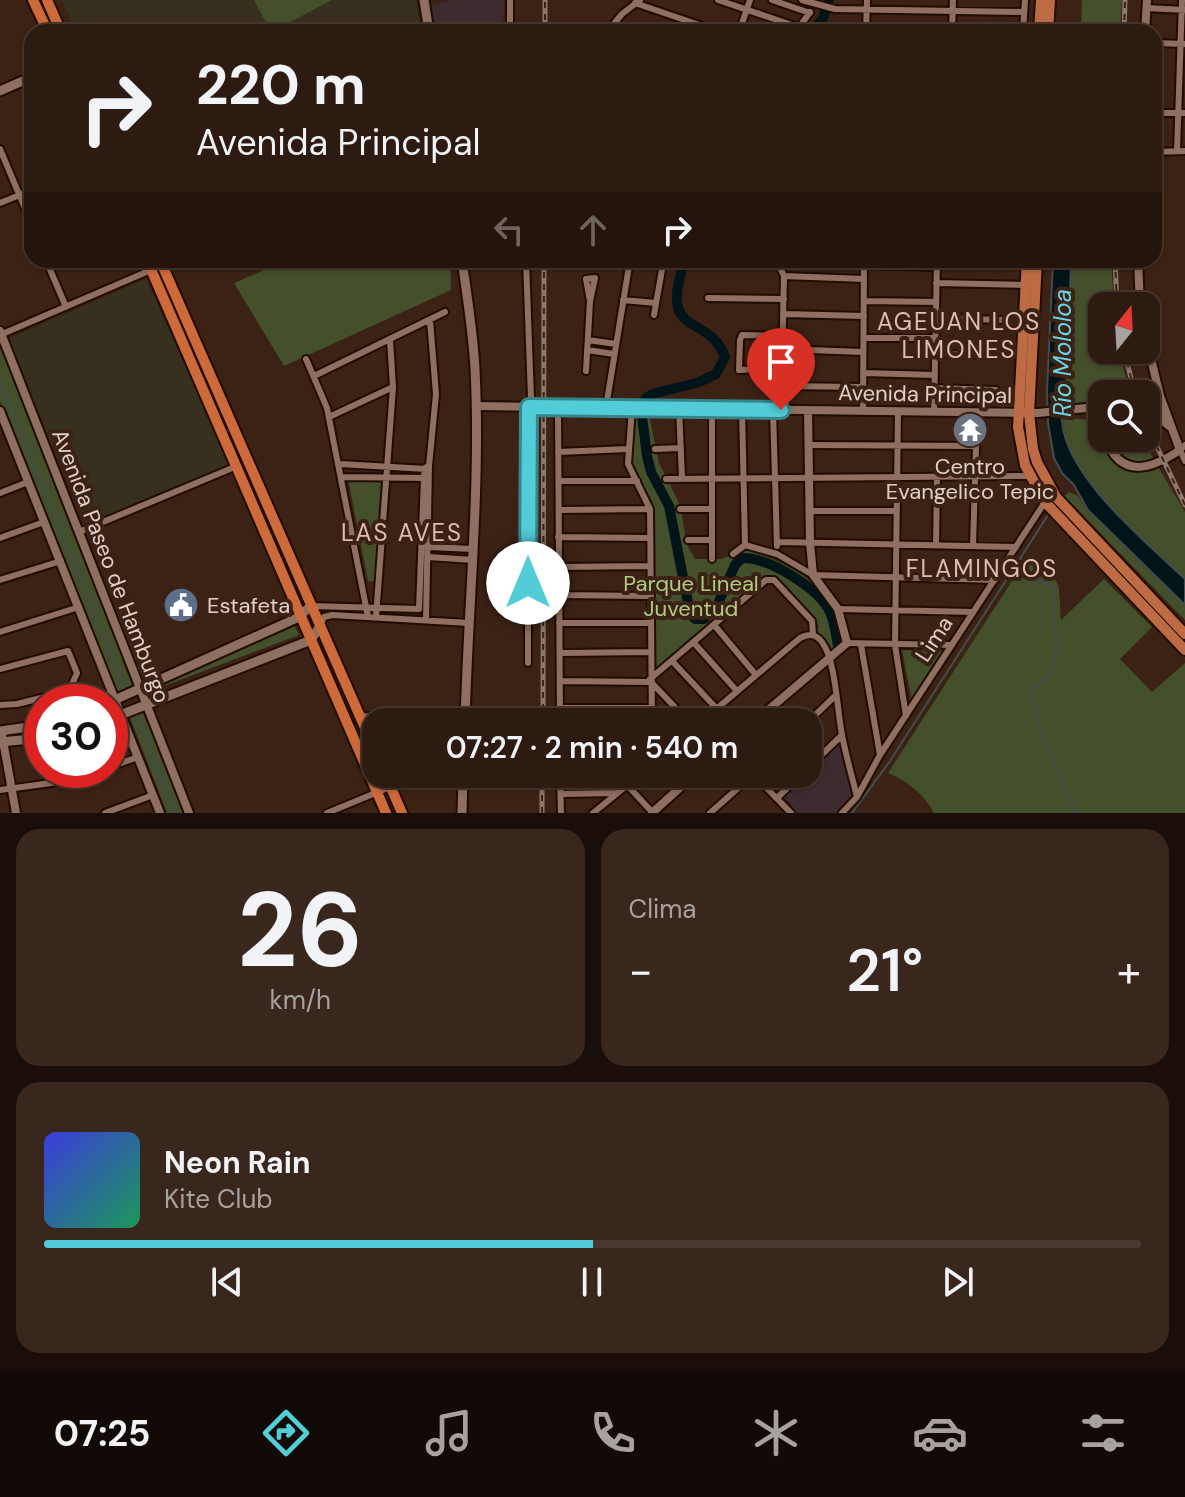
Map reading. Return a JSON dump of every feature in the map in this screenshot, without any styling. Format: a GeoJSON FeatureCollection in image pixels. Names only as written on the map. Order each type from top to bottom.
{"type":"FeatureCollection","features":[{"type":"Feature","properties":{"kind":"highway"},"geometry":{"type":"LineString","coordinates":[[33,0],[44,24]]}},
{"type":"Feature","properties":{"kind":"highway"},"geometry":{"type":"LineString","coordinates":[[47,0],[58,24]]}},
{"type":"Feature","properties":{"kind":"highway"},"geometry":{"type":"LineString","coordinates":[[150,268],[386,813]]}},
{"type":"Feature","properties":{"kind":"highway"},"geometry":{"type":"LineString","coordinates":[[152,268],[171,300],[179,304]]}},
{"type":"Feature","properties":{"kind":"highway"},"geometry":{"type":"LineString","coordinates":[[163,268],[362,721]]}},
{"type":"Feature","properties":{"kind":"highway"},"geometry":{"type":"LineString","coordinates":[[176,329],[188,324]]}},
{"type":"Feature","properties":{"kind":"highway"},"geometry":{"type":"LineString","coordinates":[[207,397],[218,392]]}},
{"type":"Feature","properties":{"kind":"highway"},"geometry":{"type":"LineString","coordinates":[[390,788],[402,813]]}},
{"type":"Feature","properties":{"kind":"main road"},"geometry":{"type":"LineString","coordinates":[[424,0],[428,24]]}},
{"type":"Feature","properties":{"kind":"main road"},"geometry":{"type":"LineString","coordinates":[[1041,0],[1043,24]]}},
{"type":"Feature","properties":{"kind":"main road"},"geometry":{"type":"LineString","coordinates":[[1045,24],[1050,0]]}},
{"type":"Feature","properties":{"kind":"main road"},"geometry":{"type":"LineString","coordinates":[[0,91],[24,80]]}},
{"type":"Feature","properties":{"kind":"main road"},"geometry":{"type":"LineString","coordinates":[[463,268],[471,323],[476,406],[466,708]]}},
{"type":"Feature","properties":{"kind":"main road"},"geometry":{"type":"LineString","coordinates":[[1026,268],[1033,449],[1053,504],[1180,634],[1185,650]]}},
{"type":"Feature","properties":{"kind":"main road"},"geometry":{"type":"LineString","coordinates":[[1037,268],[1032,413],[1021,451],[1029,476],[1154,616],[1180,634]]}},
{"type":"Feature","properties":{"kind":"main road"},"geometry":{"type":"LineString","coordinates":[[128,695],[301,616],[311,606]]}},
{"type":"Feature","properties":{"kind":"main road"},"geometry":{"type":"LineString","coordinates":[[128,711],[311,640],[320,626]]}},
{"type":"Feature","properties":{"kind":"main road"},"geometry":{"type":"LineString","coordinates":[[1,731],[24,728]]}},
{"type":"Feature","properties":{"kind":"main road"},"geometry":{"type":"LineString","coordinates":[[2,742],[24,740]]}},
{"type":"Feature","properties":{"kind":"main road"},"geometry":{"type":"LineString","coordinates":[[462,813],[463,788]]}},
{"type":"Feature","properties":{"kind":"street"},"geometry":{"type":"LineString","coordinates":[[510,0],[510,24]]}},
{"type":"Feature","properties":{"kind":"street"},"geometry":{"type":"LineString","coordinates":[[718,0],[783,24]]}},
{"type":"Feature","properties":{"kind":"street"},"geometry":{"type":"LineString","coordinates":[[742,24],[750,0]]}},
{"type":"Feature","properties":{"kind":"street"},"geometry":{"type":"LineString","coordinates":[[772,0],[810,13]]}},
{"type":"Feature","properties":{"kind":"street"},"geometry":{"type":"LineString","coordinates":[[802,0],[835,9],[1024,12]]}},
{"type":"Feature","properties":{"kind":"street"},"geometry":{"type":"LineString","coordinates":[[866,24],[867,0]]}},
{"type":"Feature","properties":{"kind":"street"},"geometry":{"type":"LineString","coordinates":[[952,24],[953,0]]}},
{"type":"Feature","properties":{"kind":"street"},"geometry":{"type":"LineString","coordinates":[[1023,24],[1025,0]]}},
{"type":"Feature","properties":{"kind":"street"},"geometry":{"type":"LineString","coordinates":[[1181,151],[1182,0]]}},
{"type":"Feature","properties":{"kind":"street"},"geometry":{"type":"LineString","coordinates":[[614,24],[638,2],[698,24]]}},
{"type":"Feature","properties":{"kind":"street"},"geometry":{"type":"LineString","coordinates":[[1145,24],[1146,4],[1183,10]]}},
{"type":"Feature","properties":{"kind":"street"},"geometry":{"type":"LineString","coordinates":[[803,24],[815,5]]}},
{"type":"Feature","properties":{"kind":"street"},"geometry":{"type":"LineString","coordinates":[[1162,43],[1183,44]]}},
{"type":"Feature","properties":{"kind":"street"},"geometry":{"type":"LineString","coordinates":[[0,149],[24,205]]}},
{"type":"Feature","properties":{"kind":"street"},"geometry":{"type":"LineString","coordinates":[[0,203],[24,193]]}},
{"type":"Feature","properties":{"kind":"street"},"geometry":{"type":"LineString","coordinates":[[49,268],[66,307]]}},
{"type":"Feature","properties":{"kind":"street"},"geometry":{"type":"LineString","coordinates":[[0,333],[66,307],[143,268]]}},
{"type":"Feature","properties":{"kind":"street"},"geometry":{"type":"LineString","coordinates":[[526,268],[531,398],[528,663]]}},
{"type":"Feature","properties":{"kind":"street"},"geometry":{"type":"LineString","coordinates":[[606,407],[629,268]]}},
{"type":"Feature","properties":{"kind":"street"},"geometry":{"type":"LineString","coordinates":[[654,315],[662,268]]}},
{"type":"Feature","properties":{"kind":"street"},"geometry":{"type":"LineString","coordinates":[[777,554],[775,477],[784,314],[784,276],[780,268]]}},
{"type":"Feature","properties":{"kind":"street"},"geometry":{"type":"LineString","coordinates":[[863,411],[864,268]]}},
{"type":"Feature","properties":{"kind":"street"},"geometry":{"type":"LineString","coordinates":[[934,412],[937,268]]}},
{"type":"Feature","properties":{"kind":"street"},"geometry":{"type":"LineString","coordinates":[[1138,268],[1139,292]]}},
{"type":"Feature","properties":{"kind":"street"},"geometry":{"type":"LineString","coordinates":[[784,276],[864,279]]}},
{"type":"Feature","properties":{"kind":"street"},"geometry":{"type":"LineString","coordinates":[[936,283],[1025,285]]}},
{"type":"Feature","properties":{"kind":"street"},"geometry":{"type":"LineString","coordinates":[[708,298],[784,299]]}},
{"type":"Feature","properties":{"kind":"street"},"geometry":{"type":"LineString","coordinates":[[623,300],[656,303]]}},
{"type":"Feature","properties":{"kind":"street"},"geometry":{"type":"LineString","coordinates":[[586,371],[590,301]]}},
{"type":"Feature","properties":{"kind":"street"},"geometry":{"type":"LineString","coordinates":[[864,301],[936,302]]}},
{"type":"Feature","properties":{"kind":"street"},"geometry":{"type":"LineString","coordinates":[[314,376],[445,312]]}},
{"type":"Feature","properties":{"kind":"street"},"geometry":{"type":"LineString","coordinates":[[784,314],[864,316]]}},
{"type":"Feature","properties":{"kind":"street"},"geometry":{"type":"LineString","coordinates":[[936,318],[1003,320]]}},
{"type":"Feature","properties":{"kind":"street"},"geometry":{"type":"LineString","coordinates":[[311,606],[419,609],[436,394],[430,320]]}},
{"type":"Feature","properties":{"kind":"street","name":"Avenida Paseo de Hamburgo"},"geometry":{"type":"LineString","coordinates":[[0,333],[79,532],[137,691],[189,813]]}},
{"type":"Feature","properties":{"kind":"street"},"geometry":{"type":"LineString","coordinates":[[781,368],[739,370],[742,335],[783,336]]}},
{"type":"Feature","properties":{"kind":"street"},"geometry":{"type":"LineString","coordinates":[[864,338],[935,338]]}},
{"type":"Feature","properties":{"kind":"street"},"geometry":{"type":"LineString","coordinates":[[372,617],[378,608],[393,387],[390,340]]}},
{"type":"Feature","properties":{"kind":"street"},"geometry":{"type":"LineString","coordinates":[[588,340],[616,344]]}},
{"type":"Feature","properties":{"kind":"street"},"geometry":{"type":"LineString","coordinates":[[783,349],[863,352]]}},
{"type":"Feature","properties":{"kind":"street"},"geometry":{"type":"LineString","coordinates":[[587,350],[614,354]]}},
{"type":"Feature","properties":{"kind":"street"},"geometry":{"type":"LineString","coordinates":[[935,354],[1000,355]]}},
{"type":"Feature","properties":{"kind":"street"},"geometry":{"type":"LineString","coordinates":[[306,359],[329,417],[372,617]]}},
{"type":"Feature","properties":{"kind":"street"},"geometry":{"type":"LineString","coordinates":[[863,373],[935,375]]}},
{"type":"Feature","properties":{"kind":"street"},"geometry":{"type":"LineString","coordinates":[[781,386],[863,387]]}},
{"type":"Feature","properties":{"kind":"street"},"geometry":{"type":"LineString","coordinates":[[329,417],[393,387]]}},
{"type":"Feature","properties":{"kind":"street"},"geometry":{"type":"LineString","coordinates":[[935,388],[996,390]]}},
{"type":"Feature","properties":{"kind":"street"},"geometry":{"type":"LineString","coordinates":[[1160,396],[1171,429]]}},
{"type":"Feature","properties":{"kind":"street","name":"Avenida Principal"},"geometry":{"type":"LineString","coordinates":[[476,406],[977,413],[1088,409]]}},
{"type":"Feature","properties":{"kind":"street"},"geometry":{"type":"LineString","coordinates":[[558,406],[560,708]]}},
{"type":"Feature","properties":{"kind":"street"},"geometry":{"type":"LineString","coordinates":[[625,481],[633,408]]}},
{"type":"Feature","properties":{"kind":"street"},"geometry":{"type":"LineString","coordinates":[[679,408],[682,478]]}},
{"type":"Feature","properties":{"kind":"street"},"geometry":{"type":"LineString","coordinates":[[712,409],[712,559]]}},
{"type":"Feature","properties":{"kind":"street"},"geometry":{"type":"LineString","coordinates":[[742,409],[745,545]]}},
{"type":"Feature","properties":{"kind":"street"},"geometry":{"type":"LineString","coordinates":[[808,410],[813,575]]}},
{"type":"Feature","properties":{"kind":"street"},"geometry":{"type":"LineString","coordinates":[[0,411],[109,684]]}},
{"type":"Feature","properties":{"kind":"street"},"geometry":{"type":"LineString","coordinates":[[898,412],[895,645],[906,716]]}},
{"type":"Feature","properties":{"kind":"street"},"geometry":{"type":"LineString","coordinates":[[973,546],[977,413]]}},
{"type":"Feature","properties":{"kind":"street"},"geometry":{"type":"LineString","coordinates":[[1160,418],[1171,429],[1182,448],[1185,461]]}},
{"type":"Feature","properties":{"kind":"street"},"geometry":{"type":"LineString","coordinates":[[0,441],[10,436]]}},
{"type":"Feature","properties":{"kind":"street"},"geometry":{"type":"LineString","coordinates":[[809,445],[976,446]]}},
{"type":"Feature","properties":{"kind":"street"},"geometry":{"type":"LineString","coordinates":[[655,449],[681,448]]}},
{"type":"Feature","properties":{"kind":"street"},"geometry":{"type":"LineString","coordinates":[[1112,452],[1125,465],[1152,466],[1182,448]]}},
{"type":"Feature","properties":{"kind":"street"},"geometry":{"type":"LineString","coordinates":[[558,452],[628,449]]}},
{"type":"Feature","properties":{"kind":"street"},"geometry":{"type":"LineString","coordinates":[[340,464],[428,468]]}},
{"type":"Feature","properties":{"kind":"street"},"geometry":{"type":"LineString","coordinates":[[628,464],[650,509],[651,708]]}},
{"type":"Feature","properties":{"kind":"street"},"geometry":{"type":"LineString","coordinates":[[79,532],[237,466]]}},
{"type":"Feature","properties":{"kind":"street"},"geometry":{"type":"LineString","coordinates":[[936,546],[937,476]]}},
{"type":"Feature","properties":{"kind":"street"},"geometry":{"type":"LineString","coordinates":[[666,479],[1029,476]]}},
{"type":"Feature","properties":{"kind":"street"},"geometry":{"type":"LineString","coordinates":[[342,477],[427,478]]}},
{"type":"Feature","properties":{"kind":"street"},"geometry":{"type":"LineString","coordinates":[[559,481],[637,481]]}},
{"type":"Feature","properties":{"kind":"street"},"geometry":{"type":"LineString","coordinates":[[0,493],[28,482]]}},
{"type":"Feature","properties":{"kind":"street","name":"Lima"},"geometry":{"type":"LineString","coordinates":[[842,813],[857,797],[880,755],[1016,547],[1053,504]]}},
{"type":"Feature","properties":{"kind":"street"},"geometry":{"type":"LineString","coordinates":[[559,510],[650,509]]}},
{"type":"Feature","properties":{"kind":"street"},"geometry":{"type":"LineString","coordinates":[[680,509],[712,509]]}},
{"type":"Feature","properties":{"kind":"street"},"geometry":{"type":"LineString","coordinates":[[810,511],[897,511]]}},
{"type":"Feature","properties":{"kind":"street"},"geometry":{"type":"LineString","coordinates":[[0,538],[44,522]]}},
{"type":"Feature","properties":{"kind":"street"},"geometry":{"type":"LineString","coordinates":[[558,537],[650,538]]}},
{"type":"Feature","properties":{"kind":"street"},"geometry":{"type":"LineString","coordinates":[[688,540],[712,540]]}},
{"type":"Feature","properties":{"kind":"street"},"geometry":{"type":"LineString","coordinates":[[777,542],[1016,547]]}},
{"type":"Feature","properties":{"kind":"street"},"geometry":{"type":"LineString","coordinates":[[745,545],[777,554],[813,575],[838,609],[847,643]]}},
{"type":"Feature","properties":{"kind":"street"},"geometry":{"type":"LineString","coordinates":[[733,554],[745,545]]}},
{"type":"Feature","properties":{"kind":"street"},"geometry":{"type":"LineString","coordinates":[[425,548],[473,554]]}},
{"type":"Feature","properties":{"kind":"street"},"geometry":{"type":"LineString","coordinates":[[424,557],[473,554]]}},
{"type":"Feature","properties":{"kind":"street"},"geometry":{"type":"LineString","coordinates":[[424,557],[426,620]]}},
{"type":"Feature","properties":{"kind":"street"},"geometry":{"type":"LineString","coordinates":[[0,580],[61,561]]}},
{"type":"Feature","properties":{"kind":"street"},"geometry":{"type":"LineString","coordinates":[[558,567],[650,566]]}},
{"type":"Feature","properties":{"kind":"street"},"geometry":{"type":"LineString","coordinates":[[813,575],[995,580]]}},
{"type":"Feature","properties":{"kind":"street"},"geometry":{"type":"LineString","coordinates":[[560,681],[650,681],[761,582],[774,580],[812,621],[813,635],[822,642],[829,657],[842,735],[857,797]]}},
{"type":"Feature","properties":{"kind":"street"},"geometry":{"type":"LineString","coordinates":[[558,595],[650,596]]}},
{"type":"Feature","properties":{"kind":"street"},"geometry":{"type":"LineString","coordinates":[[0,632],[79,607]]}},
{"type":"Feature","properties":{"kind":"street"},"geometry":{"type":"LineString","coordinates":[[838,609],[973,612]]}},
{"type":"Feature","properties":{"kind":"street"},"geometry":{"type":"LineString","coordinates":[[320,626],[327,616],[469,623]]}},
{"type":"Feature","properties":{"kind":"street"},"geometry":{"type":"LineString","coordinates":[[559,623],[650,623]]}},
{"type":"Feature","properties":{"kind":"street"},"geometry":{"type":"LineString","coordinates":[[715,626],[756,675]]}},
{"type":"Feature","properties":{"kind":"street"},"geometry":{"type":"LineString","coordinates":[[718,708],[800,638],[813,635]]}},
{"type":"Feature","properties":{"kind":"street"},"geometry":{"type":"LineString","coordinates":[[770,708],[847,643],[952,645]]}},
{"type":"Feature","properties":{"kind":"street"},"geometry":{"type":"LineString","coordinates":[[695,644],[737,691]]}},
{"type":"Feature","properties":{"kind":"street"},"geometry":{"type":"LineString","coordinates":[[861,645],[880,755]]}},
{"type":"Feature","properties":{"kind":"street"},"geometry":{"type":"LineString","coordinates":[[0,669],[68,651],[77,673],[69,691],[17,704],[0,705]]}},
{"type":"Feature","properties":{"kind":"street"},"geometry":{"type":"LineString","coordinates":[[560,653],[650,652]]}},
{"type":"Feature","properties":{"kind":"street"},"geometry":{"type":"LineString","coordinates":[[673,662],[716,708]]}},
{"type":"Feature","properties":{"kind":"street"},"geometry":{"type":"LineString","coordinates":[[650,681],[676,708]]}},
{"type":"Feature","properties":{"kind":"street"},"geometry":{"type":"LineString","coordinates":[[822,709],[835,696]]}},
{"type":"Feature","properties":{"kind":"street"},"geometry":{"type":"LineString","coordinates":[[128,726],[160,813]]}},
{"type":"Feature","properties":{"kind":"street"},"geometry":{"type":"LineString","coordinates":[[1,731],[16,813]]}},
{"type":"Feature","properties":{"kind":"street"},"geometry":{"type":"LineString","coordinates":[[822,754],[842,735]]}},
{"type":"Feature","properties":{"kind":"street"},"geometry":{"type":"LineString","coordinates":[[128,761],[138,757]]}},
{"type":"Feature","properties":{"kind":"street"},"geometry":{"type":"LineString","coordinates":[[0,790],[24,786]]}},
{"type":"Feature","properties":{"kind":"street"},"geometry":{"type":"LineString","coordinates":[[327,813],[387,788]]}},
{"type":"Feature","properties":{"kind":"street"},"geometry":{"type":"LineString","coordinates":[[561,788],[561,813]]}},
{"type":"Feature","properties":{"kind":"street"},"geometry":{"type":"LineString","coordinates":[[593,813],[624,788]]}},
{"type":"Feature","properties":{"kind":"street"},"geometry":{"type":"LineString","coordinates":[[630,788],[652,813],[680,788]]}},
{"type":"Feature","properties":{"kind":"street"},"geometry":{"type":"LineString","coordinates":[[710,813],[738,788]]}},
{"type":"Feature","properties":{"kind":"street"},"geometry":{"type":"LineString","coordinates":[[769,788],[791,813]]}},
{"type":"Feature","properties":{"kind":"street"},"geometry":{"type":"LineString","coordinates":[[778,797],[787,788]]}},
{"type":"Feature","properties":{"kind":"street"},"geometry":{"type":"LineString","coordinates":[[561,794],[618,793]]}},
{"type":"Feature","properties":{"kind":"street"},"geometry":{"type":"LineString","coordinates":[[105,813],[153,795]]}},
{"type":"Feature","properties":{"kind":"shaded area"},"geometry":{"type":"Polygon","coordinates":[[[62,0],[254,0],[268,24],[73,24],[62,0]]]}},
{"type":"Feature","properties":{"kind":"shaded area"},"geometry":{"type":"Polygon","coordinates":[[[332,0],[416,0],[420,24],[286,24],[332,0]]]}},
{"type":"Feature","properties":{"kind":"shaded area"},"geometry":{"type":"Polygon","coordinates":[[[452,0],[504,0],[503,24],[433,24],[430,6],[452,0]]]}},
{"type":"Feature","properties":{"kind":"shaded area"},"geometry":{"type":"Polygon","coordinates":[[[146,279],[230,465],[87,526],[6,340],[146,279]]]}},
{"type":"Feature","properties":{"kind":"shaded area"},"geometry":{"type":"Polygon","coordinates":[[[842,742],[852,798],[838,813],[797,813],[785,797],[794,788],[822,788],[822,761],[842,742]]]}},
{"type":"Feature","properties":{"kind":"green space"},"geometry":{"type":"Polygon","coordinates":[[[254,0],[332,0],[286,24],[267,24],[254,0]]]}},
{"type":"Feature","properties":{"kind":"green space"},"geometry":{"type":"Polygon","coordinates":[[[1082,0],[1122,0],[1120,24],[1081,24],[1082,0]]]}},
{"type":"Feature","properties":{"kind":"green space"},"geometry":{"type":"Polygon","coordinates":[[[269,268],[450,268],[451,290],[284,366],[234,283],[269,268]]]}},
{"type":"Feature","properties":{"kind":"green space"},"geometry":{"type":"Polygon","coordinates":[[[1072,268],[1112,268],[1113,292],[1088,292],[1088,364],[1122,364],[1126,380],[1088,380],[1088,412],[1064,410],[1072,268]]]}},
{"type":"Feature","properties":{"kind":"green space"},"geometry":{"type":"Polygon","coordinates":[[[0,341],[124,653],[123,662],[134,689],[128,691],[128,684],[114,684],[0,401],[0,341]]]}},
{"type":"Feature","properties":{"kind":"green space","name":"Parque Lineal Juventud"},"geometry":{"type":"Polygon","coordinates":[[[636,414],[649,415],[659,463],[681,507],[686,543],[695,559],[721,559],[748,549],[785,565],[821,592],[846,642],[832,652],[817,631],[819,626],[776,578],[769,575],[656,670],[654,668],[654,509],[633,466],[631,454],[636,414]]]}},
{"type":"Feature","properties":{"kind":"green space"},"geometry":{"type":"Polygon","coordinates":[[[1063,417],[1088,420],[1088,452],[1149,452],[1185,512],[1185,579],[1129,527],[1091,485],[1067,440],[1063,417]]]}},
{"type":"Feature","properties":{"kind":"green space"},"geometry":{"type":"Polygon","coordinates":[[[348,479],[382,480],[376,582],[368,581],[348,479]]]}},
{"type":"Feature","properties":{"kind":"green space"},"geometry":{"type":"Polygon","coordinates":[[[1069,492],[1078,496],[1087,510],[1185,606],[1185,620],[1064,496],[1069,492]]]}},
{"type":"Feature","properties":{"kind":"green space"},"geometry":{"type":"Polygon","coordinates":[[[1026,559],[1047,571],[1057,582],[1061,620],[1104,579],[1152,627],[1120,659],[1152,692],[1185,663],[1185,813],[934,813],[914,789],[888,773],[1026,559]]]}},
{"type":"Feature","properties":{"kind":"green space"},"geometry":{"type":"Polygon","coordinates":[[[293,623],[299,635],[148,692],[149,690],[293,623]]]}},
{"type":"Feature","properties":{"kind":"green space"},"geometry":{"type":"Polygon","coordinates":[[[902,650],[945,651],[912,702],[902,650]]]}},
{"type":"Feature","properties":{"kind":"green space"},"geometry":{"type":"Polygon","coordinates":[[[142,711],[186,813],[167,813],[129,715],[142,711]]]}},
{"type":"Feature","properties":{"kind":"water","name":"Río Mololoa"},"geometry":{"type":"Polygon","coordinates":[[[1053,268],[1071,268],[1066,389],[1062,416],[1067,442],[1077,464],[1110,507],[1185,579],[1185,605],[1088,510],[1074,485],[1062,473],[1054,458],[1047,392],[1053,268]]]}},
{"type":"Feature","properties":{"kind":"waterway"},"geometry":{"type":"LineString","coordinates":[[818,24],[829,0]]}},
{"type":"Feature","properties":{"kind":"waterway"},"geometry":{"type":"LineString","coordinates":[[683,268],[677,303],[681,314],[708,334],[725,357],[716,374],[697,383],[655,393],[646,398],[641,408],[647,456],[651,472],[669,506],[690,613],[695,619],[704,619],[716,608],[735,565],[742,558],[753,559],[790,574],[821,599],[832,618],[839,651]]}},
{"type":"Feature","properties":{"kind":"waterway"},"geometry":{"type":"LineString","coordinates":[[0,381],[123,684]]}},
{"type":"Feature","properties":{"kind":"waterway"},"geometry":{"type":"LineString","coordinates":[[852,813],[890,761],[1048,515]]}},
{"type":"Feature","properties":{"kind":"waterway"},"geometry":{"type":"LineString","coordinates":[[1021,558],[1022,571],[1027,579],[1050,584],[1054,592],[1056,657],[1051,673],[1031,696],[1045,743],[1076,813]]}},
{"type":"Feature","properties":{"kind":"waterway"},"geometry":{"type":"LineString","coordinates":[[135,712],[176,813]]}},
{"type":"Feature","properties":{"kind":"railway"},"geometry":{"type":"LineString","coordinates":[[545,0],[545,24]]}},
{"type":"Feature","properties":{"kind":"railway"},"geometry":{"type":"LineString","coordinates":[[1124,24],[1125,0]]}},
{"type":"Feature","properties":{"kind":"railway"},"geometry":{"type":"LineString","coordinates":[[543,708],[544,268]]}},
{"type":"Feature","properties":{"kind":"railway"},"geometry":{"type":"LineString","coordinates":[[1115,268],[1116,292]]}},
{"type":"Feature","properties":{"kind":"railway"},"geometry":{"type":"LineString","coordinates":[[1128,364],[1132,380]]}},
{"type":"Feature","properties":{"kind":"railway"},"geometry":{"type":"LineString","coordinates":[[1159,452],[1185,505]]}},
{"type":"Feature","properties":{"kind":"railway"},"geometry":{"type":"LineString","coordinates":[[542,788],[542,813]]}},
{"type":"Feature","properties":{"kind":"place","name":"Centro Evangelico Tepic"},"geometry":{"type":"Point","coordinates":[970,430]}},
{"type":"Feature","properties":{"kind":"place","name":"Estafeta"},"geometry":{"type":"Point","coordinates":[181,605]}},
{"type":"Feature","properties":{"kind":"district","name":"AGEUAN LOS LIMONES"},"geometry":{"type":"Point","coordinates":[959,335]}},
{"type":"Feature","properties":{"kind":"district","name":"LAS AVES"},"geometry":{"type":"Point","coordinates":[402,532]}},
{"type":"Feature","properties":{"kind":"district","name":"FLAMINGOS"},"geometry":{"type":"Point","coordinates":[982,568]}},
{"type":"Feature","properties":{"kind":"route"},"geometry":{"type":"LineString","coordinates":[[528,583],[529,407],[781,410]]}}]}
